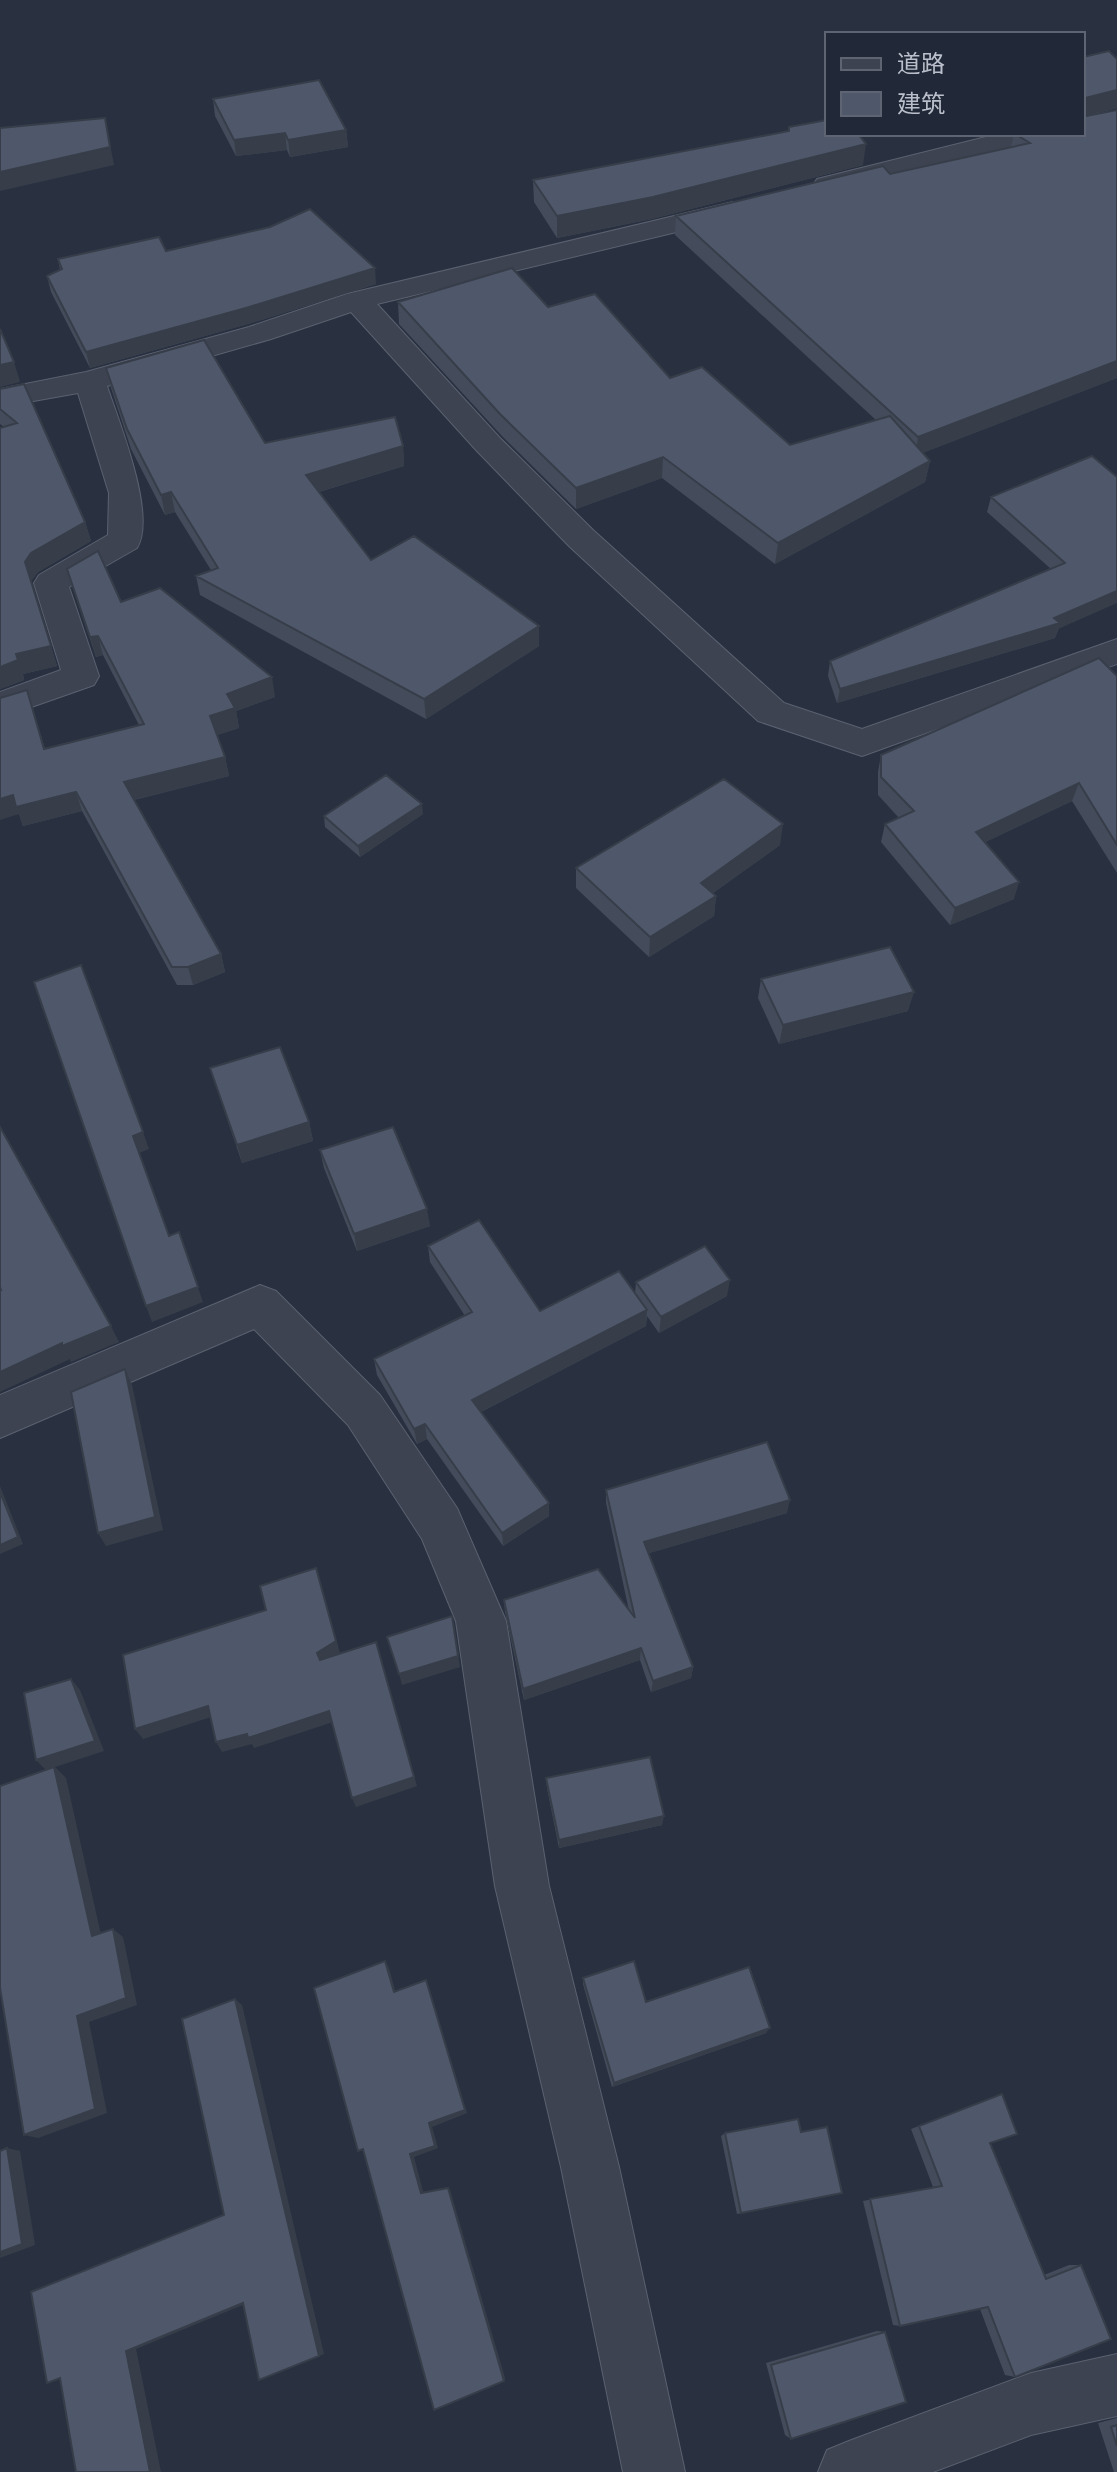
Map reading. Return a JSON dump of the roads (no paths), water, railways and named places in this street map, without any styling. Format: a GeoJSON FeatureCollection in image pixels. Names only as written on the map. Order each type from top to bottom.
{"type":"FeatureCollection","features":[{"type":"Feature","properties":{"kind":"lane"},"geometry":{"type":"LineString","coordinates":[[807,191],[1028,136]]}},
{"type":"Feature","properties":{"kind":"lane"},"geometry":{"type":"LineString","coordinates":[[0,398],[90,381],[260,333],[357,300],[763,202]]}},
{"type":"Feature","properties":{"kind":"lane"},"geometry":{"type":"LineString","coordinates":[[357,300],[488,444],[581,538],[771,712],[862,743],[1076,663],[1117,651]]}},
{"type":"Feature","properties":{"kind":"lane"},"geometry":{"type":"LineString","coordinates":[[0,705],[81,676],[51,583],[125,540],[125,493],[90,381]]}},
{"type":"Feature","properties":{"kind":"lane"},"geometry":{"type":"LineString","coordinates":[[0,1417],[260,1305],[364,1410],[440,1524],[481,1621],[522,1886],[590,2167],[654,2472]]}},
{"type":"Feature","properties":{"kind":"lane"},"geometry":{"type":"LineString","coordinates":[[849,2472],[1031,2404],[1117,2385]]}}]}
